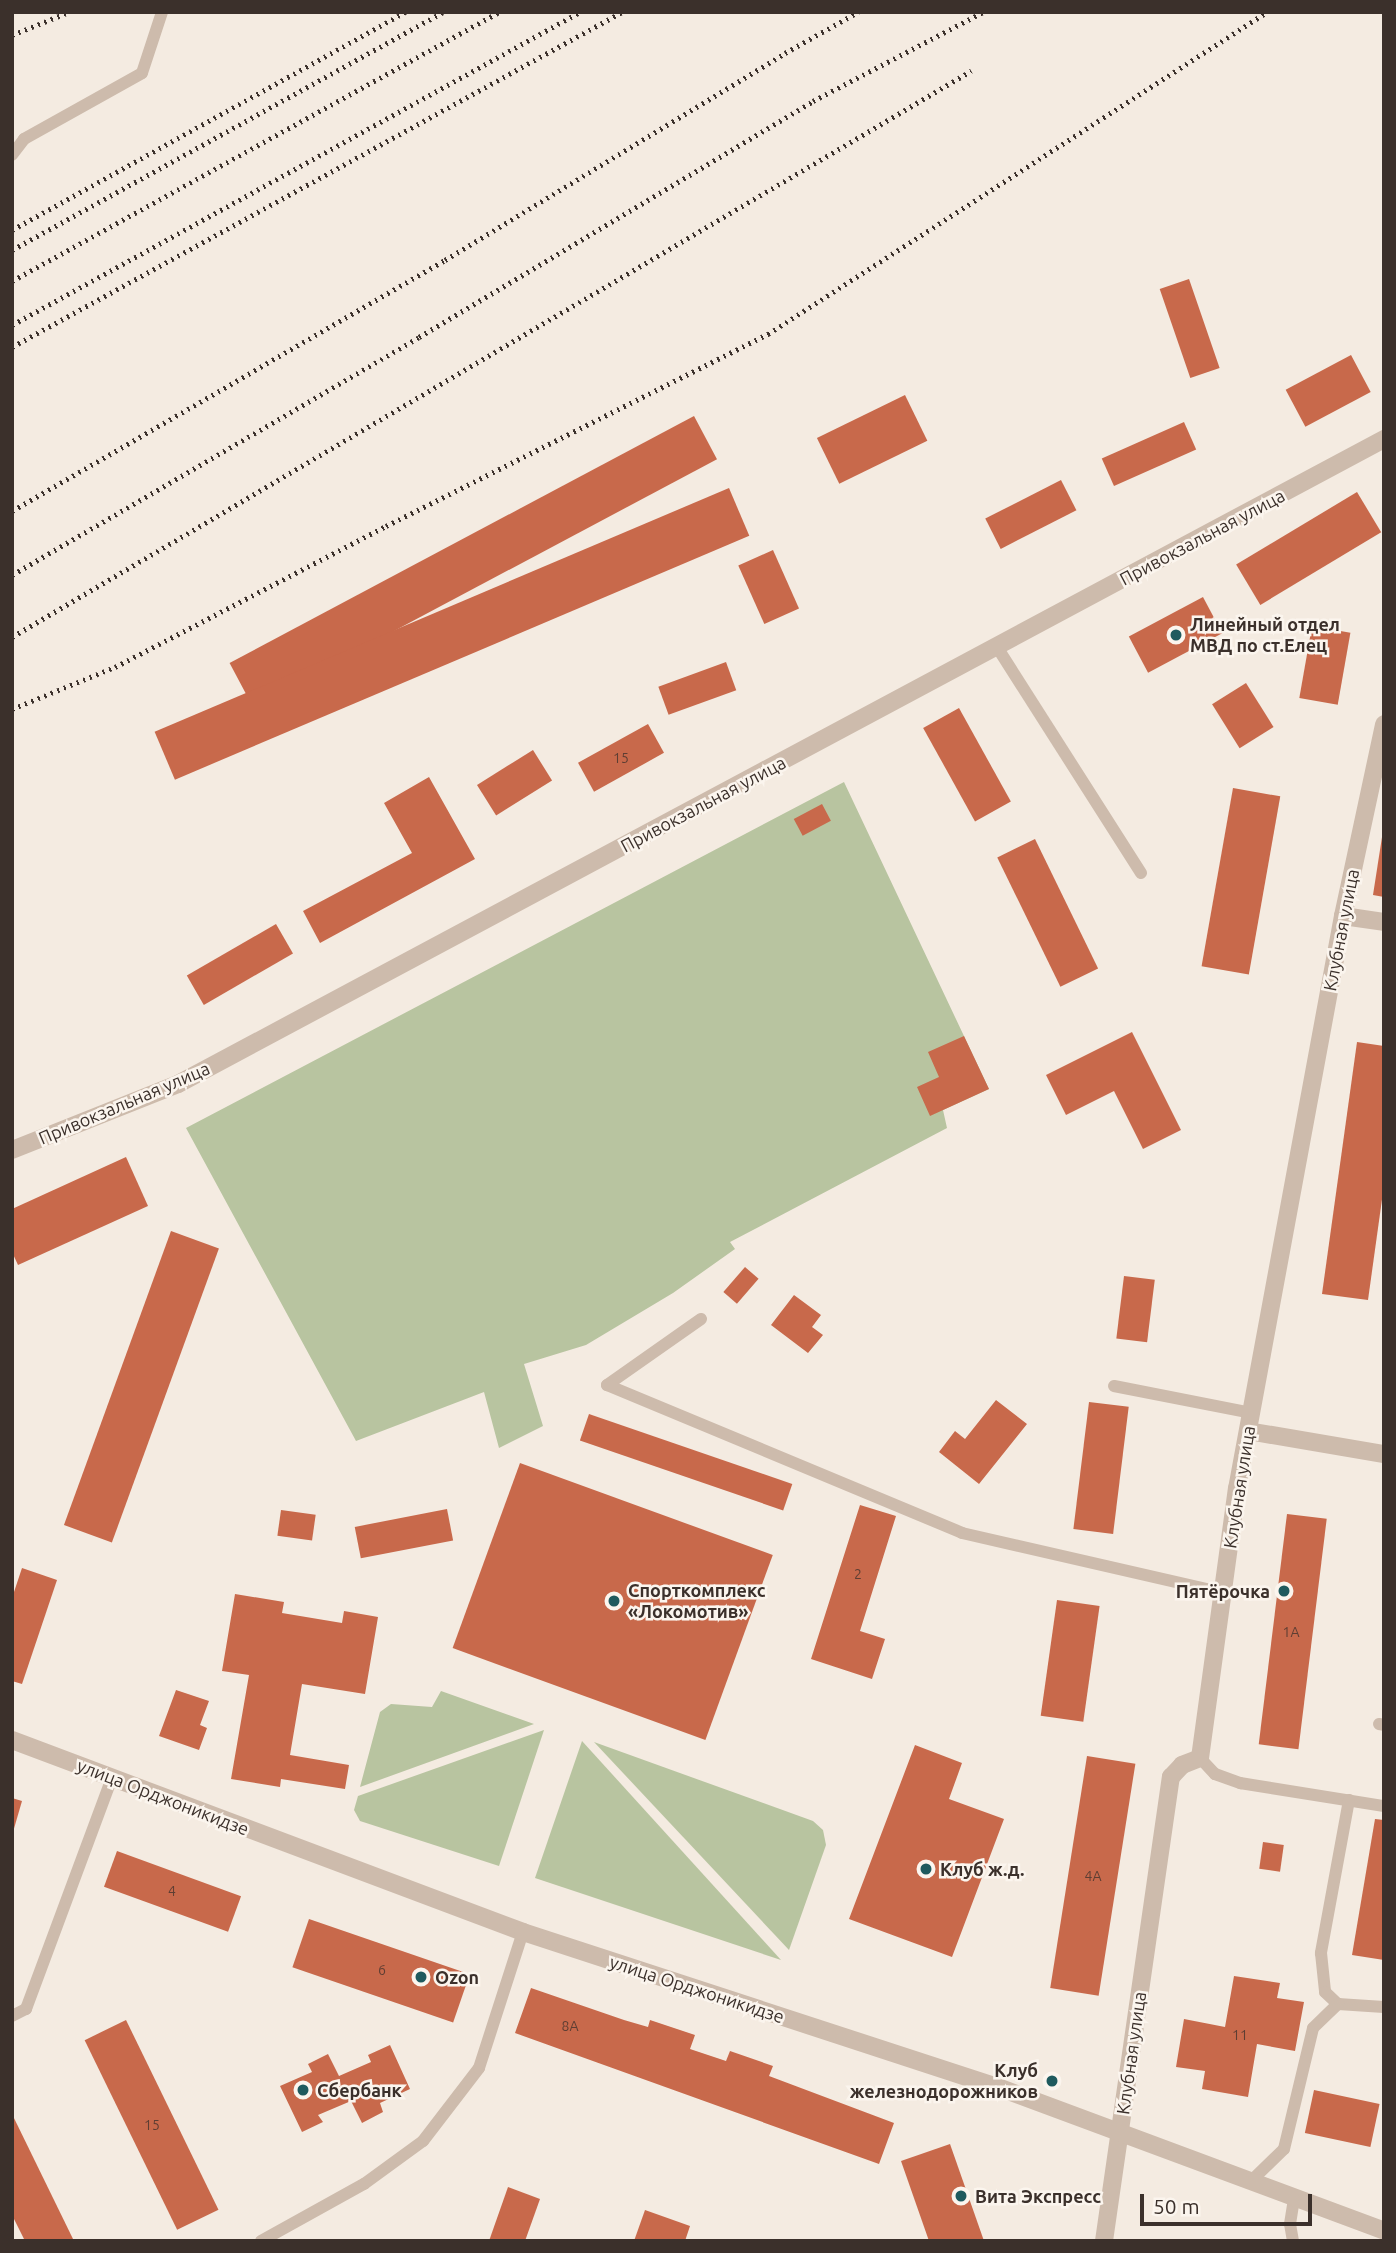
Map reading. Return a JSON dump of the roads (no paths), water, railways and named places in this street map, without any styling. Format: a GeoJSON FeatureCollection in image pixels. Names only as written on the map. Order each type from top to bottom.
{"type":"FeatureCollection","features":[{"type":"Feature","properties":{"kind":"street","name":"Привокзальная улица"},"geometry":{"type":"LineString","coordinates":[[12,1150],[178,1084],[1384,439]]}},
{"type":"Feature","properties":{"kind":"street","name":"Клубная улица"},"geometry":{"type":"LineString","coordinates":[[1104,2241],[1171,1777],[1182,1765],[1200,1758],[1250,1422],[1343,916],[1384,724]]}},
{"type":"Feature","properties":{"kind":"street"},"geometry":{"type":"LineString","coordinates":[[1343,916],[1384,922]]}},
{"type":"Feature","properties":{"kind":"street"},"geometry":{"type":"LineString","coordinates":[[1250,1422],[1384,1454]]}},
{"type":"Feature","properties":{"kind":"street","name":"улица Орджоникидзе"},"geometry":{"type":"LineString","coordinates":[[12,1740],[523,1932],[995,2086],[1384,2231]]}},
{"type":"Feature","properties":{"kind":"lane"},"geometry":{"type":"LineString","coordinates":[[12,155],[23,139],[142,73],[162,12]]}},
{"type":"Feature","properties":{"kind":"lane"},"geometry":{"type":"LineString","coordinates":[[998,647],[1141,873]]}},
{"type":"Feature","properties":{"kind":"lane"},"geometry":{"type":"LineString","coordinates":[[701,1319],[607,1385],[962,1533],[1223,1593]]}},
{"type":"Feature","properties":{"kind":"lane"},"geometry":{"type":"LineString","coordinates":[[1114,1386],[1250,1422]]}},
{"type":"Feature","properties":{"kind":"lane"},"geometry":{"type":"LineString","coordinates":[[1200,1758],[1215,1774],[1240,1783],[1384,1807]]}},
{"type":"Feature","properties":{"kind":"lane"},"geometry":{"type":"LineString","coordinates":[[12,2016],[26,2009],[112,1778]]}},
{"type":"Feature","properties":{"kind":"lane"},"geometry":{"type":"LineString","coordinates":[[1349,1800],[1321,1953],[1325,1992],[1338,2004],[1384,2007]]}},
{"type":"Feature","properties":{"kind":"lane"},"geometry":{"type":"LineString","coordinates":[[261,2241],[364,2184],[423,2141],[479,2068],[523,1932]]}},
{"type":"Feature","properties":{"kind":"lane"},"geometry":{"type":"LineString","coordinates":[[1250,2182],[1284,2149],[1314,2028],[1338,2004]]}},
{"type":"Feature","properties":{"kind":"lane"},"geometry":{"type":"LineString","coordinates":[[1293,2241],[1290,2224],[1294,2198]]}},
{"type":"Feature","properties":{"kind":"railway"},"geometry":{"type":"LineString","coordinates":[[12,35],[69,12]]}},
{"type":"Feature","properties":{"kind":"railway"},"geometry":{"type":"LineString","coordinates":[[12,230],[406,12]]}},
{"type":"Feature","properties":{"kind":"railway"},"geometry":{"type":"LineString","coordinates":[[12,250],[443,12]]}},
{"type":"Feature","properties":{"kind":"railway"},"geometry":{"type":"LineString","coordinates":[[12,281],[499,12]]}},
{"type":"Feature","properties":{"kind":"railway"},"geometry":{"type":"LineString","coordinates":[[12,325],[580,12]]}},
{"type":"Feature","properties":{"kind":"railway"},"geometry":{"type":"LineString","coordinates":[[12,347],[622,12]]}},
{"type":"Feature","properties":{"kind":"railway"},"geometry":{"type":"LineString","coordinates":[[12,511],[445,260],[785,53],[858,12]]}},
{"type":"Feature","properties":{"kind":"railway"},"geometry":{"type":"LineString","coordinates":[[12,575],[419,337],[813,101],[983,12]]}},
{"type":"Feature","properties":{"kind":"railway"},"geometry":{"type":"LineString","coordinates":[[12,709],[115,667],[386,526],[768,334],[1267,12]]}},
{"type":"Feature","properties":{"kind":"railway"},"geometry":{"type":"LineString","coordinates":[[12,637],[971,71]]}},
{"type":"Feature","properties":{"kind":"place","name":"Линейный отдел МВД по ст.Елец"},"geometry":{"type":"Point","coordinates":[1176,635]}},
{"type":"Feature","properties":{"kind":"place","name":"Пятёрочка"},"geometry":{"type":"Point","coordinates":[1284,1591]}},
{"type":"Feature","properties":{"kind":"place","name":"Спорткомплекс «Локомотив»"},"geometry":{"type":"Point","coordinates":[614,1601]}},
{"type":"Feature","properties":{"kind":"place","name":"Клуб ж.д."},"geometry":{"type":"Point","coordinates":[926,1869]}},
{"type":"Feature","properties":{"kind":"place","name":"Ozon"},"geometry":{"type":"Point","coordinates":[421,1977]}},
{"type":"Feature","properties":{"kind":"place","name":"Клуб железнодорожников"},"geometry":{"type":"Point","coordinates":[1052,2081]}},
{"type":"Feature","properties":{"kind":"place","name":"Сбербанк"},"geometry":{"type":"Point","coordinates":[303,2090]}},
{"type":"Feature","properties":{"kind":"place","name":"Вита Экспресс"},"geometry":{"type":"Point","coordinates":[961,2196]}}]}
